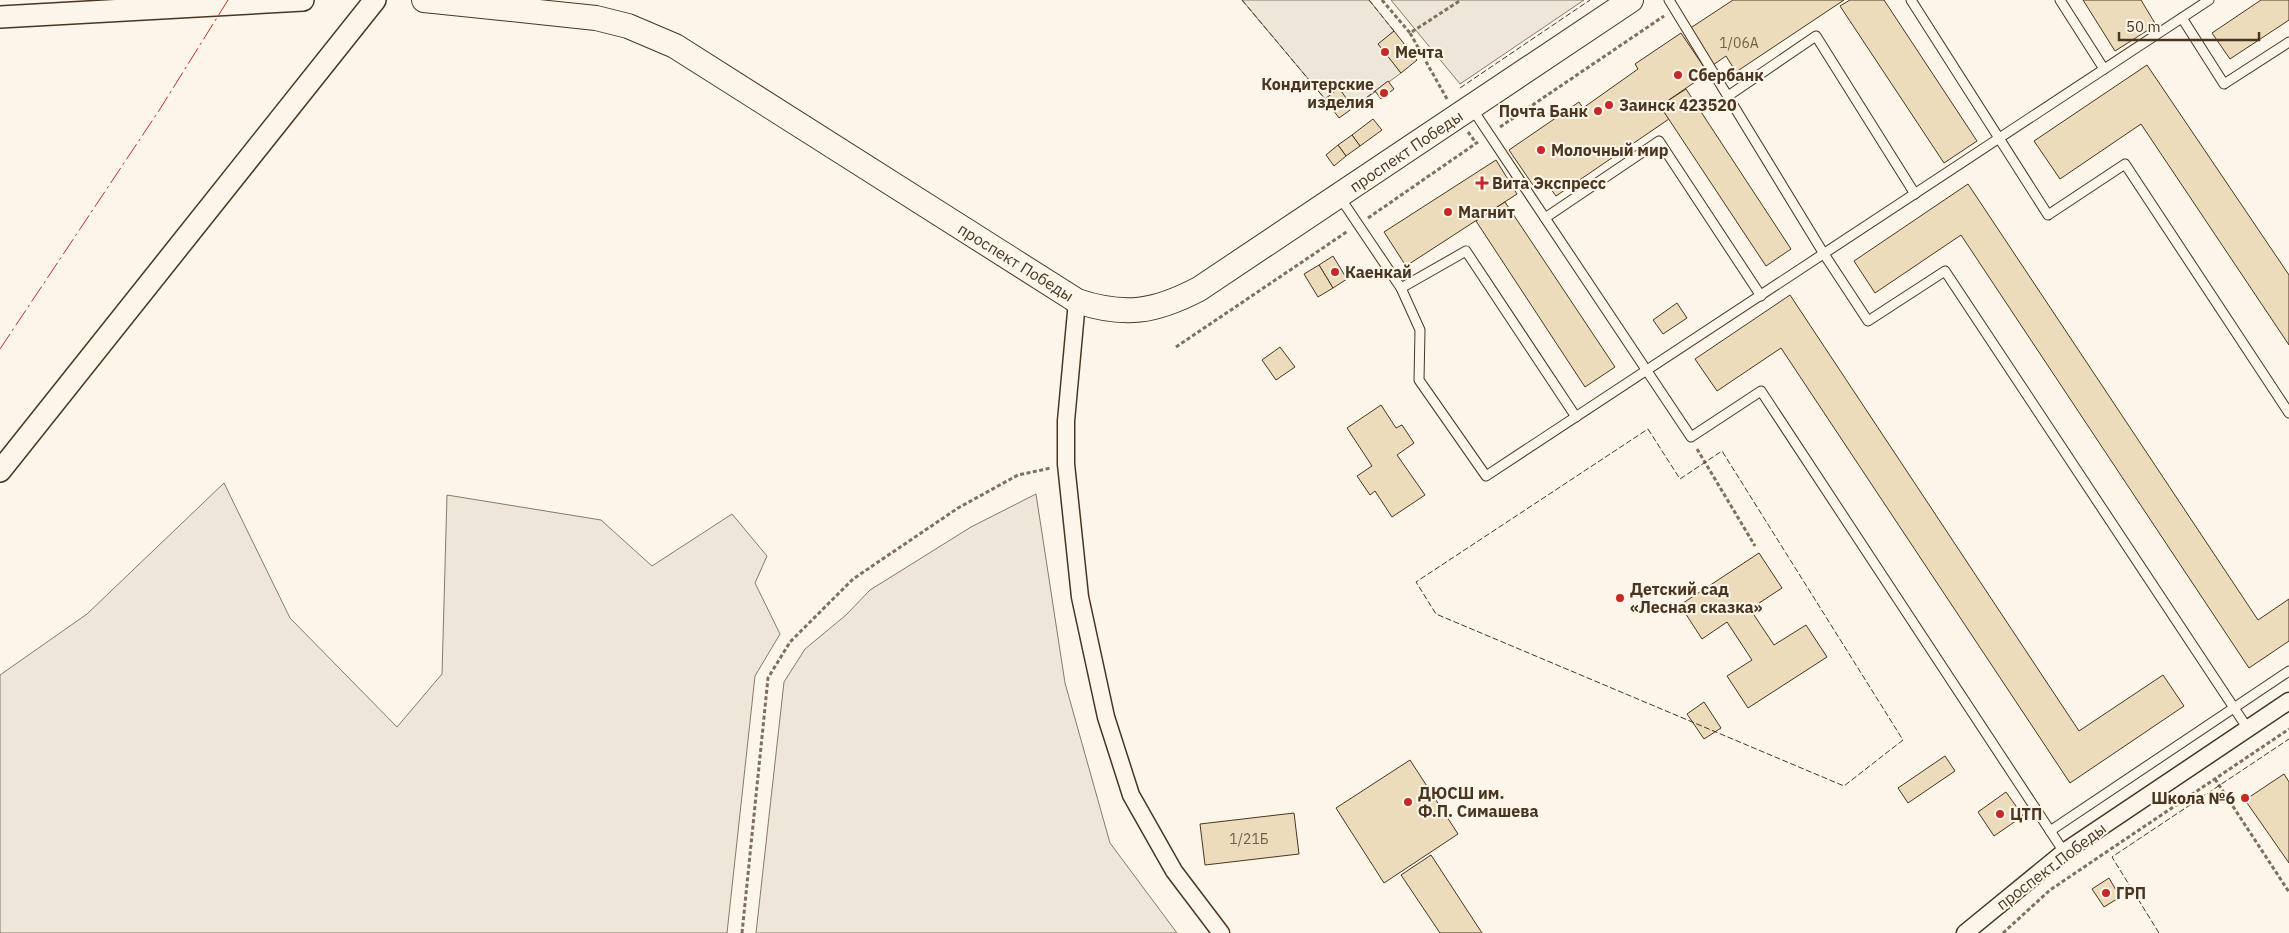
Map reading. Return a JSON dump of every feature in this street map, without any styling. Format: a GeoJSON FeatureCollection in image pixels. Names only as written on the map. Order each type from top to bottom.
{"type":"FeatureCollection","features":[{"type":"Feature","properties":{"kind":"main road","name":"проспект Победы"},"geometry":{"type":"LineString","coordinates":[[424,0],[542,6],[628,26],[675,46],[1077,301],[1100,309],[1137,311],[1175,302],[1199,289],[1631,0]]}},
{"type":"Feature","properties":{"kind":"street"},"geometry":{"type":"LineString","coordinates":[[0,17],[304,0]]}},
{"type":"Feature","properties":{"kind":"street"},"geometry":{"type":"LineString","coordinates":[[0,471],[375,0]]}},
{"type":"Feature","properties":{"kind":"street"},"geometry":{"type":"LineString","coordinates":[[1077,301],[1067,412],[1066,464],[1080,597],[1106,717],[1118,760],[1131,795],[1174,871],[1221,933]]}},
{"type":"Feature","properties":{"kind":"street","name":"проспект Победы"},"geometry":{"type":"LineString","coordinates":[[1965,933],[2064,852],[2289,701]]}},
{"type":"Feature","properties":{"kind":"lane"},"geometry":{"type":"LineString","coordinates":[[1669,0],[1824,254],[1868,321],[1944,271],[2248,729]]}},
{"type":"Feature","properties":{"kind":"lane"},"geometry":{"type":"LineString","coordinates":[[1911,0],[2048,215],[2125,164],[2289,413]]}},
{"type":"Feature","properties":{"kind":"lane"},"geometry":{"type":"LineString","coordinates":[[2060,0],[2104,69]]}},
{"type":"Feature","properties":{"kind":"lane"},"geometry":{"type":"LineString","coordinates":[[1339,196],[1401,288],[1420,330],[1419,380],[1486,476],[2209,0]]}},
{"type":"Feature","properties":{"kind":"lane"},"geometry":{"type":"LineString","coordinates":[[2182,18],[2224,84],[2289,42]]}},
{"type":"Feature","properties":{"kind":"lane"},"geometry":{"type":"LineString","coordinates":[[1728,96],[1816,36],[1915,194]]}},
{"type":"Feature","properties":{"kind":"lane"},"geometry":{"type":"LineString","coordinates":[[1464,112],[1489,134],[1691,437],[1761,391],[2064,852]]}},
{"type":"Feature","properties":{"kind":"lane"},"geometry":{"type":"LineString","coordinates":[[1545,218],[1659,141],[1761,296]]}},
{"type":"Feature","properties":{"kind":"lane"},"geometry":{"type":"LineString","coordinates":[[1401,288],[1466,251],[1576,417]]}},
{"type":"Feature","properties":{"kind":"lane"},"geometry":{"type":"LineString","coordinates":[[2050,831],[2289,671]]}},
{"type":"Feature","properties":{"kind":"path"},"geometry":{"type":"LineString","coordinates":[[1382,0],[1410,33],[1464,112],[1476,143]]}},
{"type":"Feature","properties":{"kind":"path"},"geometry":{"type":"LineString","coordinates":[[1410,33],[1461,0]]}},
{"type":"Feature","properties":{"kind":"path"},"geometry":{"type":"LineString","coordinates":[[1176,347],[1675,9]]}},
{"type":"Feature","properties":{"kind":"path"},"geometry":{"type":"LineString","coordinates":[[1691,437],[1704,464],[1755,546]]}},
{"type":"Feature","properties":{"kind":"path"},"geometry":{"type":"LineString","coordinates":[[742,933],[768,678],[790,642],[853,579],[958,508],[1018,475],[1066,464]]}},
{"type":"Feature","properties":{"kind":"path"},"geometry":{"type":"LineString","coordinates":[[2003,933],[2050,890],[2289,729]]}},
{"type":"Feature","properties":{"kind":"path"},"geometry":{"type":"LineString","coordinates":[[2215,779],[2289,892]]}},
{"type":"Feature","properties":{"kind":"shaded area"},"geometry":{"type":"Polygon","coordinates":[[[1242,0],[1369,0],[1394,31],[1379,44],[1401,73],[1353,108],[1339,89],[1325,99],[1242,0]]]}},
{"type":"Feature","properties":{"kind":"shaded area"},"geometry":{"type":"Polygon","coordinates":[[[1391,0],[1584,0],[1460,84],[1391,0]]]}},
{"type":"Feature","properties":{"kind":"shaded area"},"geometry":{"type":"Polygon","coordinates":[[[224,483],[290,618],[397,727],[442,674],[447,495],[601,520],[652,566],[732,514],[767,556],[755,583],[780,634],[755,676],[727,933],[0,933],[0,675],[87,614],[224,483]]]}},
{"type":"Feature","properties":{"kind":"shaded area"},"geometry":{"type":"Polygon","coordinates":[[[1036,494],[1065,683],[1110,843],[1177,933],[756,933],[784,682],[805,649],[846,615],[870,590],[971,527],[1036,494]]]}},
{"type":"Feature","properties":{"kind":"building"},"geometry":{"type":"Polygon","coordinates":[[[1733,0],[1844,0],[1736,72],[1726,56],[1713,65],[1689,29],[1733,0]]]}},
{"type":"Feature","properties":{"kind":"building"},"geometry":{"type":"Polygon","coordinates":[[[1850,0],[1884,0],[1977,141],[1944,163],[1840,6],[1850,0]]]}},
{"type":"Feature","properties":{"kind":"building"},"geometry":{"type":"Polygon","coordinates":[[[2083,0],[2141,0],[2156,25],[2115,51],[2083,0]]]}},
{"type":"Feature","properties":{"kind":"building"},"geometry":{"type":"Polygon","coordinates":[[[2261,0],[2289,0],[2289,20],[2230,59],[2212,33],[2261,0]]]}},
{"type":"Feature","properties":{"kind":"building"},"geometry":{"type":"Polygon","coordinates":[[[1394,31],[1417,60],[1401,73],[1378,44],[1394,31]]]}},
{"type":"Feature","properties":{"kind":"building"},"geometry":{"type":"Polygon","coordinates":[[[1681,33],[1708,73],[1660,106],[1669,119],[1556,196],[1547,184],[1537,191],[1509,150],[1579,102],[1583,108],[1638,69],[1635,64],[1681,33]]]}},
{"type":"Feature","properties":{"kind":"building"},"geometry":{"type":"Polygon","coordinates":[[[2147,65],[2289,275],[2289,345],[2141,124],[2060,179],[2034,141],[2147,65]]]}},
{"type":"Feature","properties":{"kind":"building"},"geometry":{"type":"Polygon","coordinates":[[[1388,81],[1394,89],[1381,99],[1375,91],[1388,81]]]}},
{"type":"Feature","properties":{"kind":"building"},"geometry":{"type":"Polygon","coordinates":[[[1339,88],[1353,108],[1339,118],[1325,99],[1339,88]]]}},
{"type":"Feature","properties":{"kind":"building"},"geometry":{"type":"Polygon","coordinates":[[[1686,89],[1791,249],[1766,266],[1660,106],[1686,89]]]}},
{"type":"Feature","properties":{"kind":"building"},"geometry":{"type":"Polygon","coordinates":[[[1373,119],[1382,130],[1360,146],[1352,135],[1373,119]]]}},
{"type":"Feature","properties":{"kind":"building"},"geometry":{"type":"Polygon","coordinates":[[[1352,135],[1360,146],[1346,156],[1338,145],[1352,135]]]}},
{"type":"Feature","properties":{"kind":"building"},"geometry":{"type":"Polygon","coordinates":[[[1338,145],[1346,156],[1334,166],[1326,155],[1338,145]]]}},
{"type":"Feature","properties":{"kind":"building"},"geometry":{"type":"Polygon","coordinates":[[[1496,160],[1517,194],[1406,266],[1384,232],[1496,160]]]}},
{"type":"Feature","properties":{"kind":"building"},"geometry":{"type":"Polygon","coordinates":[[[1968,184],[2258,620],[2289,599],[2289,641],[2249,668],[1961,235],[1875,293],[1854,261],[1968,184]]]}},
{"type":"Feature","properties":{"kind":"building"},"geometry":{"type":"Polygon","coordinates":[[[1505,202],[1615,367],[1585,387],[1476,221],[1505,202]]]}},
{"type":"Feature","properties":{"kind":"building"},"geometry":{"type":"Polygon","coordinates":[[[1333,256],[1347,279],[1333,288],[1319,265],[1333,256]]]}},
{"type":"Feature","properties":{"kind":"building"},"geometry":{"type":"Polygon","coordinates":[[[1319,265],[1333,288],[1318,297],[1304,274],[1319,265]]]}},
{"type":"Feature","properties":{"kind":"building"},"geometry":{"type":"Polygon","coordinates":[[[1790,295],[2079,731],[2163,675],[2184,706],[2070,783],[1781,348],[1717,391],[1695,359],[1790,295]]]}},
{"type":"Feature","properties":{"kind":"building"},"geometry":{"type":"Polygon","coordinates":[[[1677,303],[1687,318],[1663,334],[1653,320],[1677,303]]]}},
{"type":"Feature","properties":{"kind":"building"},"geometry":{"type":"Polygon","coordinates":[[[1280,347],[1295,367],[1276,380],[1262,360],[1280,347]]]}},
{"type":"Feature","properties":{"kind":"building"},"geometry":{"type":"Polygon","coordinates":[[[1381,405],[1396,428],[1402,425],[1414,443],[1397,455],[1425,495],[1392,517],[1375,491],[1370,495],[1357,476],[1372,466],[1347,428],[1381,405]]]}},
{"type":"Feature","properties":{"kind":"building"},"geometry":{"type":"Polygon","coordinates":[[[1759,553],[1782,588],[1750,609],[1774,645],[1806,625],[1827,657],[1748,708],[1727,676],[1752,660],[1727,622],[1702,639],[1680,605],[1759,553]]]}},
{"type":"Feature","properties":{"kind":"building"},"geometry":{"type":"Polygon","coordinates":[[[1704,702],[1721,728],[1704,739],[1687,714],[1704,702]]]}},
{"type":"Feature","properties":{"kind":"building"},"geometry":{"type":"Polygon","coordinates":[[[1945,756],[1955,771],[1908,803],[1898,788],[1945,756]]]}},
{"type":"Feature","properties":{"kind":"building"},"geometry":{"type":"Polygon","coordinates":[[[1410,760],[1458,834],[1384,883],[1336,808],[1410,760]]]}},
{"type":"Feature","properties":{"kind":"building"},"geometry":{"type":"Polygon","coordinates":[[[2284,774],[2289,782],[2289,863],[2245,800],[2284,774]]]}},
{"type":"Feature","properties":{"kind":"building","name":"ЦТП"},"geometry":{"type":"Polygon","coordinates":[[[2006,792],[2023,816],[1994,836],[1978,812],[2006,792]]]}},
{"type":"Feature","properties":{"kind":"building"},"geometry":{"type":"Polygon","coordinates":[[[1294,813],[1299,854],[1205,865],[1200,824],[1294,813]]]}},
{"type":"Feature","properties":{"kind":"building"},"geometry":{"type":"Polygon","coordinates":[[[1431,855],[1482,933],[1440,933],[1401,875],[1431,855]]]}},
{"type":"Feature","properties":{"kind":"building","name":"ГРП"},"geometry":{"type":"Polygon","coordinates":[[[2109,878],[2120,897],[2104,907],[2092,889],[2109,878]]]}},
{"type":"Feature","properties":{"kind":"fence"},"geometry":{"type":"LineString","coordinates":[[1242,0],[1325,99]]}},
{"type":"Feature","properties":{"kind":"fence"},"geometry":{"type":"LineString","coordinates":[[1369,0],[1394,31]]}},
{"type":"Feature","properties":{"kind":"fence"},"geometry":{"type":"LineString","coordinates":[[1460,88],[1590,0]]}},
{"type":"Feature","properties":{"kind":"fence"},"geometry":{"type":"LineString","coordinates":[[1353,108],[1375,91]]}},
{"type":"Feature","properties":{"kind":"fence"},"geometry":{"type":"LineString","coordinates":[[1648,429],[1680,479],[1722,451],[1903,740],[1844,786],[1436,614],[1416,582],[1648,429]]}},
{"type":"Feature","properties":{"kind":"fence"},"geometry":{"type":"LineString","coordinates":[[2159,933],[2112,857],[2289,739]]}},
{"type":"Feature","properties":{"kind":"power"},"geometry":{"type":"LineString","coordinates":[[0,349],[160,109],[228,0]]}},
{"type":"Feature","properties":{"kind":"place","name":"Мечта"},"geometry":{"type":"Point","coordinates":[1385,52]}},
{"type":"Feature","properties":{"kind":"place","name":"Сбербанк"},"geometry":{"type":"Point","coordinates":[1678,75]}},
{"type":"Feature","properties":{"kind":"place","name":"Кондитерские изделия"},"geometry":{"type":"Point","coordinates":[1384,93]}},
{"type":"Feature","properties":{"kind":"place","name":"Заинск 423520"},"geometry":{"type":"Point","coordinates":[1609,105]}},
{"type":"Feature","properties":{"kind":"place","name":"Почта Банк"},"geometry":{"type":"Point","coordinates":[1598,111]}},
{"type":"Feature","properties":{"kind":"place","name":"Молочный мир"},"geometry":{"type":"Point","coordinates":[1541,150]}},
{"type":"Feature","properties":{"kind":"place","name":"Вита Экспресс"},"geometry":{"type":"Point","coordinates":[1482,183]}},
{"type":"Feature","properties":{"kind":"place","name":"Магнит"},"geometry":{"type":"Point","coordinates":[1448,212]}},
{"type":"Feature","properties":{"kind":"place","name":"Каенкай"},"geometry":{"type":"Point","coordinates":[1335,272]}},
{"type":"Feature","properties":{"kind":"place","name":"Детский сад «Лесная сказка»"},"geometry":{"type":"Point","coordinates":[1620,598]}},
{"type":"Feature","properties":{"kind":"place","name":"Школа №6"},"geometry":{"type":"Point","coordinates":[2245,798]}},
{"type":"Feature","properties":{"kind":"place","name":"ДЮСШ им. Ф.П. Симашева"},"geometry":{"type":"Point","coordinates":[1408,802]}},
{"type":"Feature","properties":{"kind":"place","name":"ЦТП"},"geometry":{"type":"Point","coordinates":[2000,814]}},
{"type":"Feature","properties":{"kind":"place","name":"ГРП"},"geometry":{"type":"Point","coordinates":[2106,893]}}]}
